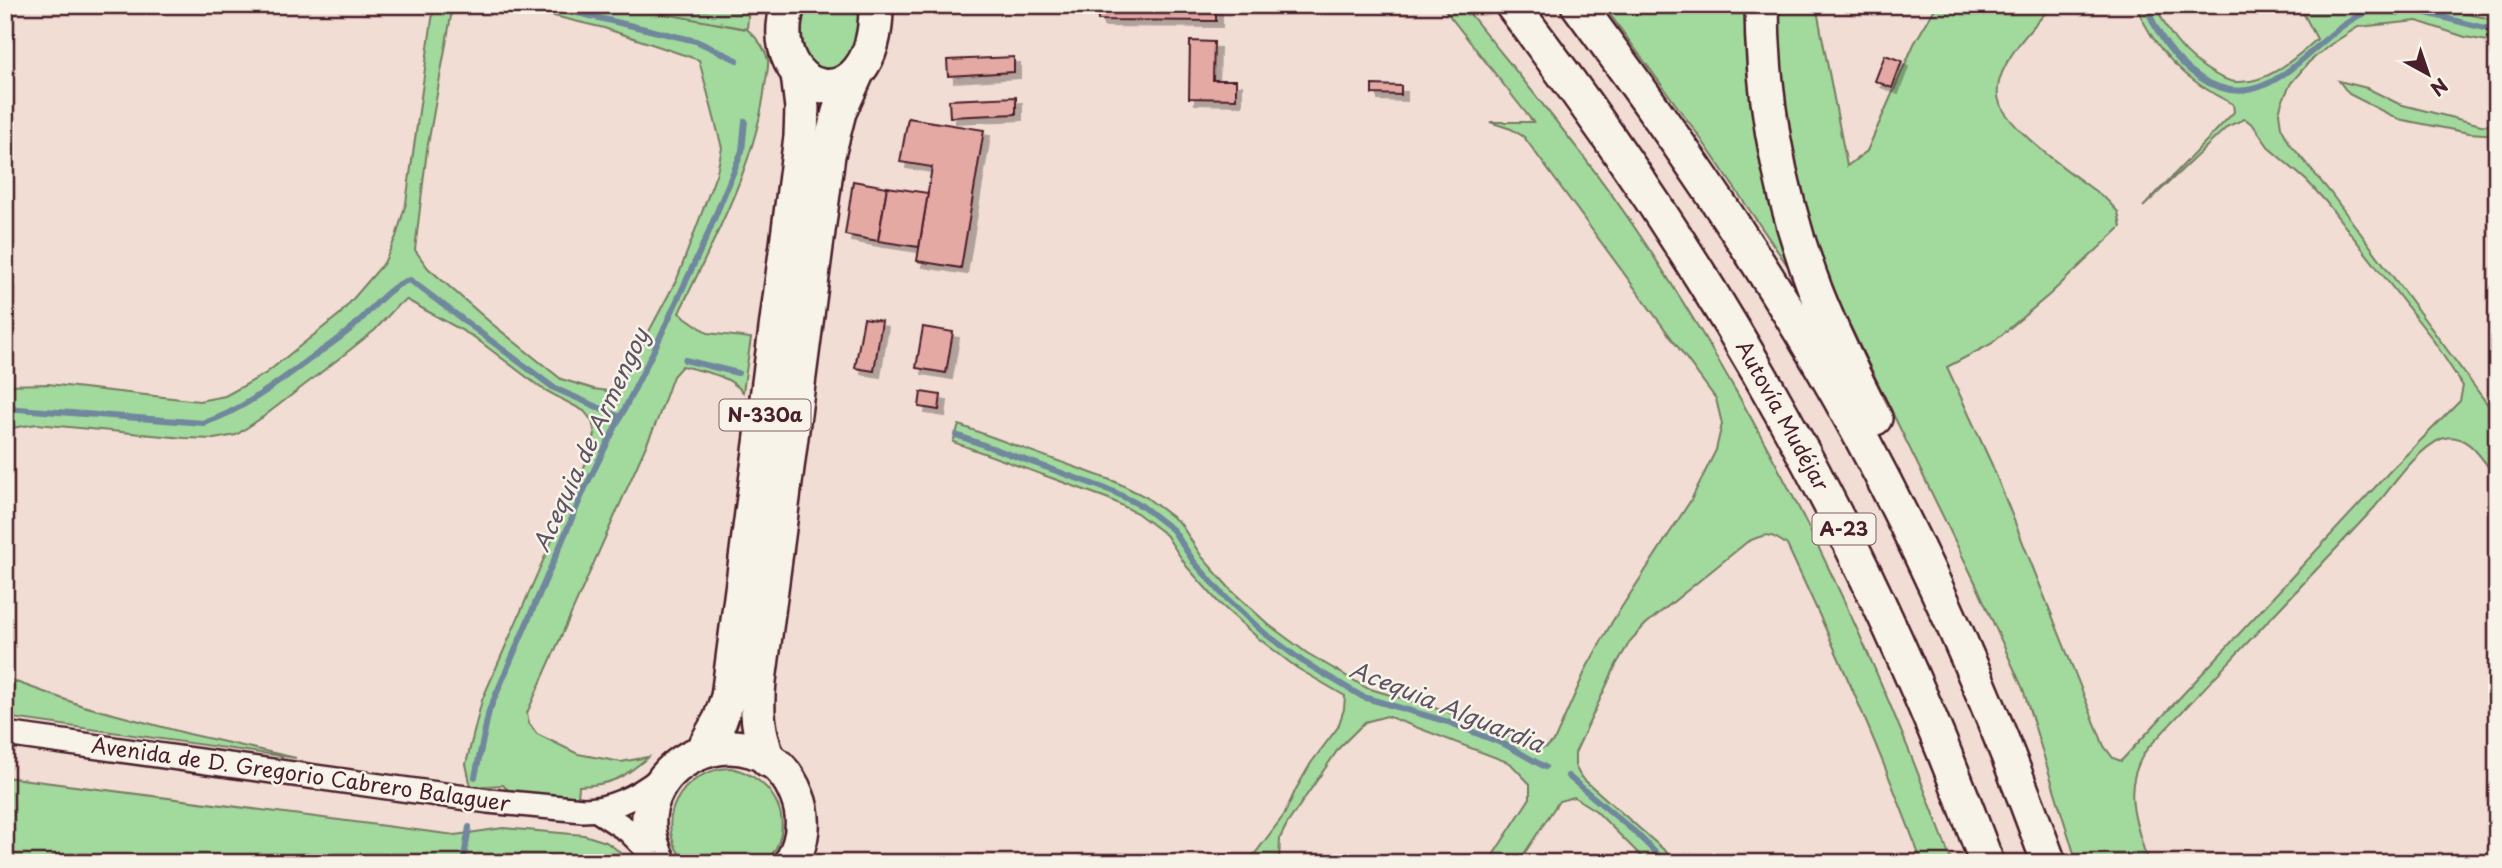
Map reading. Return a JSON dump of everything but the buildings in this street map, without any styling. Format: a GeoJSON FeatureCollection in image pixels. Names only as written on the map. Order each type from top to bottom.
{"type":"FeatureCollection","features":[{"type":"Feature","properties":{"kind":"highway","name":"N-330a"},"geometry":{"type":"LineString","coordinates":[[659,862],[649,832],[649,817],[657,788],[690,758],[724,710],[731,677],[801,137],[802,108],[798,74],[789,58],[784,37],[788,5]]}},
{"type":"Feature","properties":{"kind":"highway","name":"N-330a"},"geometry":{"type":"LineString","coordinates":[[768,760],[759,732],[757,710],[828,155],[839,112],[870,52],[876,27],[876,5]]}},
{"type":"Feature","properties":{"kind":"highway"},"geometry":{"type":"LineString","coordinates":[[1489,5],[1504,23],[1533,32]]}},
{"type":"Feature","properties":{"kind":"highway","name":"Autovía Mudéjar"},"geometry":{"type":"LineString","coordinates":[[1512,5],[1604,130],[1690,258],[1793,432],[1887,617],[1951,766],[1987,863]]}},
{"type":"Feature","properties":{"kind":"highway","name":"A-23"},"geometry":{"type":"LineString","coordinates":[[1578,5],[1650,102],[1742,237],[1820,364],[1896,504],[1958,631],[2008,752],[2049,863]]}},
{"type":"Feature","properties":{"kind":"highway"},"geometry":{"type":"LineString","coordinates":[[1762,5],[1769,113],[1791,221],[1827,318],[1903,476],[1896,504]]}},
{"type":"Feature","properties":{"kind":"highway"},"geometry":{"type":"LineString","coordinates":[[798,74],[816,85],[827,86],[847,82],[856,75]]}},
{"type":"Feature","properties":{"kind":"highway","name":"N-330a"},"geometry":{"type":"LineString","coordinates":[[690,758],[716,747],[743,749],[768,760],[788,778],[800,802],[802,830],[791,863]]}},
{"type":"Feature","properties":{"kind":"street","name":"Avenida de D. Gregorio Cabrero Balaguer"},"geometry":{"type":"LineString","coordinates":[[5,734],[488,801],[597,810],[632,798],[690,758]]}},
{"type":"Feature","properties":{"kind":"street","name":"Avenida de D. Gregorio Cabrero Balaguer"},"geometry":{"type":"LineString","coordinates":[[597,810],[629,831],[659,862]]}},
{"type":"Feature","properties":{"kind":"green space"},"geometry":{"type":"Polygon","coordinates":[[[434,5],[453,5],[427,150],[415,250],[428,268],[561,379],[594,389],[608,391],[617,386],[677,279],[717,172],[722,148],[699,60],[604,28],[508,5],[620,5],[747,29],[760,43],[768,60],[760,115],[743,174],[679,313],[708,333],[751,338],[743,392],[723,377],[682,366],[673,376],[657,421],[527,713],[529,723],[537,734],[578,754],[621,762],[648,757],[616,779],[579,786],[578,798],[517,793],[503,785],[471,787],[466,764],[482,700],[591,451],[595,434],[592,421],[584,411],[541,388],[474,337],[407,300],[341,357],[236,435],[214,439],[184,438],[37,424],[5,429],[5,385],[48,384],[199,401],[225,396],[265,374],[340,314],[384,263],[396,237],[406,203],[434,5]]]}},
{"type":"Feature","properties":{"kind":"green space"},"geometry":{"type":"Polygon","coordinates":[[[666,5],[749,5],[747,29],[665,14],[666,5]]]}},
{"type":"Feature","properties":{"kind":"green space"},"geometry":{"type":"Polygon","coordinates":[[[806,5],[860,5],[855,47],[840,67],[827,68],[817,65],[805,50],[802,28],[806,5]]]}},
{"type":"Feature","properties":{"kind":"green space"},"geometry":{"type":"Polygon","coordinates":[[[1441,5],[1463,5],[1601,180],[1690,313],[1776,464],[1816,542],[1888,701],[1952,863],[1922,863],[1858,702],[1787,545],[1768,535],[1747,542],[1646,624],[1631,640],[1616,665],[1575,753],[1575,766],[1581,777],[1679,863],[1648,863],[1596,811],[1574,797],[1559,801],[1518,863],[1488,863],[1530,798],[1530,784],[1510,763],[1387,716],[1365,722],[1339,748],[1287,824],[1280,838],[1279,863],[1248,863],[1284,815],[1311,763],[1338,727],[1345,696],[1297,668],[1258,638],[1218,602],[1187,567],[1166,535],[1137,513],[1109,499],[953,442],[959,425],[1116,482],[1146,497],[1180,523],[1202,557],[1231,590],[1269,625],[1307,653],[1367,688],[1451,713],[1532,749],[1547,747],[1555,739],[1587,667],[1612,622],[1691,500],[1716,450],[1722,424],[1716,399],[1524,137],[1490,122],[1533,122],[1441,5]]]}},
{"type":"Feature","properties":{"kind":"green space"},"geometry":{"type":"Polygon","coordinates":[[[1603,5],[1749,5],[1753,91],[1765,179],[1798,281],[1699,136],[1603,5]]]}},
{"type":"Feature","properties":{"kind":"green space"},"geometry":{"type":"Polygon","coordinates":[[[1777,5],[1816,5],[1847,166],[1867,151],[1914,44],[1937,5],[2053,5],[2026,35],[2009,60],[1998,85],[1998,96],[2003,109],[2027,137],[2107,200],[2118,212],[2121,227],[2049,295],[1991,344],[1947,367],[1992,465],[2104,746],[2113,758],[2121,761],[2392,469],[2460,401],[2463,386],[2431,337],[2326,202],[2307,181],[2270,149],[2253,125],[2245,119],[2228,126],[2143,207],[2234,112],[2233,104],[2188,76],[2163,51],[2136,5],[2156,5],[2169,31],[2187,54],[2214,74],[2236,82],[2248,82],[2270,74],[2317,39],[2299,5],[2433,5],[2497,20],[2497,42],[2465,37],[2417,21],[2358,27],[2309,62],[2291,83],[2279,113],[2281,127],[2290,144],[2330,192],[2497,417],[2497,479],[2467,443],[2450,437],[2432,444],[2414,460],[2374,508],[2147,749],[2134,777],[2132,791],[2135,819],[2148,863],[2077,863],[2023,689],[1976,584],[1831,287],[1808,215],[1790,142],[1783,92],[1777,5]]]}},
{"type":"Feature","properties":{"kind":"green space"},"geometry":{"type":"Polygon","coordinates":[[[2339,81],[2367,88],[2399,104],[2481,125],[2497,126],[2497,135],[2469,133],[2398,119],[2349,94],[2339,81]]]}},
{"type":"Feature","properties":{"kind":"green space"},"geometry":{"type":"Polygon","coordinates":[[[5,678],[83,706],[296,758],[5,717],[5,678]]]}},
{"type":"Feature","properties":{"kind":"green space"},"geometry":{"type":"Polygon","coordinates":[[[731,768],[747,773],[771,793],[781,820],[781,834],[775,849],[765,863],[687,863],[676,848],[671,832],[671,816],[676,801],[685,788],[698,778],[713,771],[731,768]]]}},
{"type":"Feature","properties":{"kind":"green space"},"geometry":{"type":"Polygon","coordinates":[[[5,777],[455,835],[503,828],[584,835],[606,842],[629,863],[5,863],[5,777]]]}},
{"type":"Feature","properties":{"kind":"waterway","name":"Acequia de Armengoy"},"geometry":{"type":"LineString","coordinates":[[544,5],[696,41],[737,60]]}},
{"type":"Feature","properties":{"kind":"waterway"},"geometry":{"type":"LineString","coordinates":[[2146,5],[2161,36],[2182,63],[2199,77],[2225,89],[2248,90],[2270,83],[2350,21],[2372,10],[2400,8],[2497,30]]}},
{"type":"Feature","properties":{"kind":"waterway","name":"Acequia de Armengoy"},"geometry":{"type":"LineString","coordinates":[[475,777],[489,711],[585,488],[707,236],[742,151],[745,121]]}},
{"type":"Feature","properties":{"kind":"waterway"},"geometry":{"type":"LineString","coordinates":[[5,408],[204,423],[232,411],[272,386],[348,331],[395,287],[410,280],[554,388],[620,417]]}},
{"type":"Feature","properties":{"kind":"waterway"},"geometry":{"type":"LineString","coordinates":[[685,360],[738,373]]}},
{"type":"Feature","properties":{"kind":"waterway","name":"Acequia Alguardia"},"geometry":{"type":"LineString","coordinates":[[956,435],[1112,491],[1142,506],[1173,530],[1194,562],[1224,596],[1263,632],[1302,661],[1363,697],[1448,722],[1506,745],[1545,767]]}},
{"type":"Feature","properties":{"kind":"waterway","name":"Acequia Alguardia"},"geometry":{"type":"LineString","coordinates":[[1568,776],[1636,833],[1666,863]]}},
{"type":"Feature","properties":{"kind":"waterway","name":"Acequia de Armengoy"},"geometry":{"type":"LineString","coordinates":[[463,863],[469,827]]}}]}
